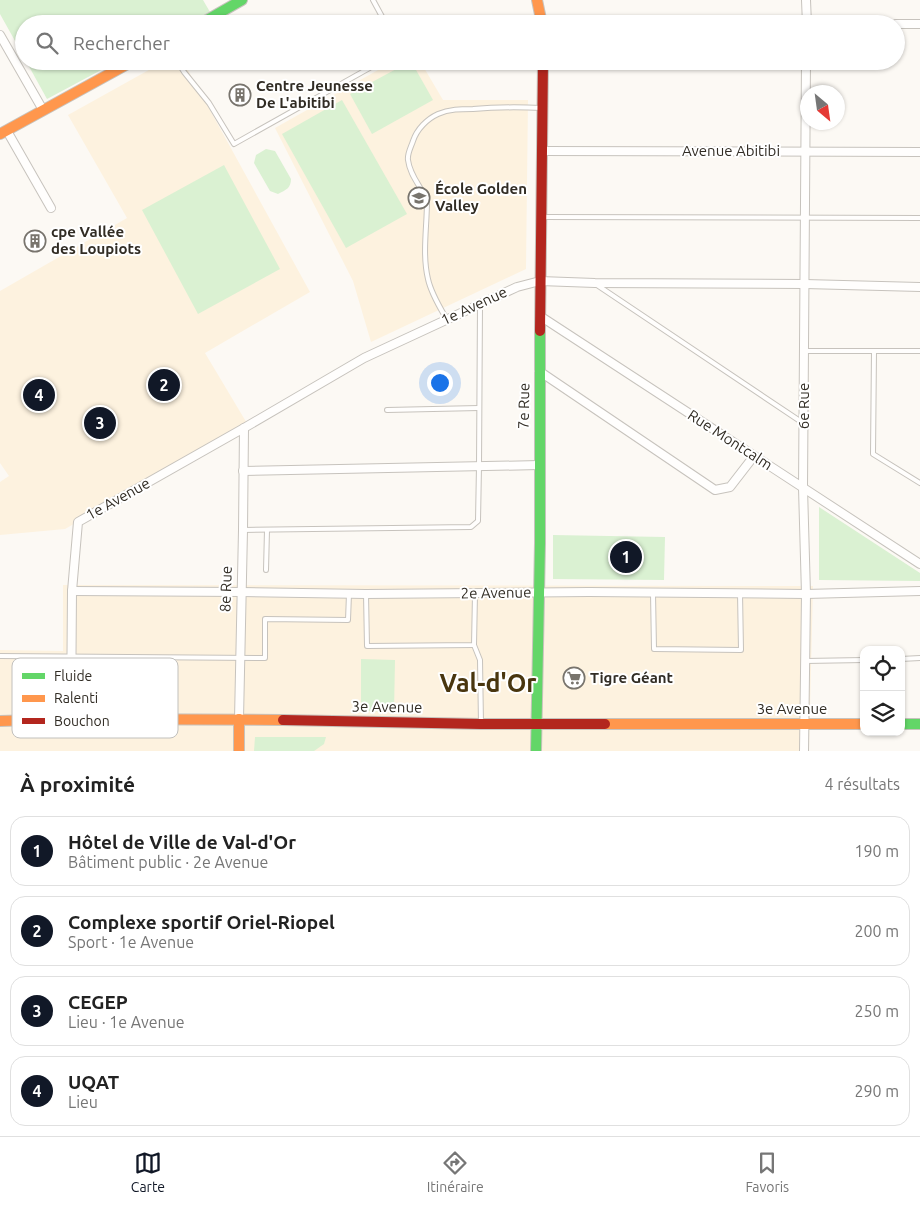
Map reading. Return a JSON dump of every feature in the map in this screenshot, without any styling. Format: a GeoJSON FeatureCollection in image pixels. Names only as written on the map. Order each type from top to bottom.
{"type":"FeatureCollection","features":[{"type":"Feature","properties":{"kind":"street"},"geometry":{"type":"LineString","coordinates":[[213,15],[231,3],[242,0]]}},
{"type":"Feature","properties":{"kind":"street"},"geometry":{"type":"LineString","coordinates":[[538,0],[541,15]]}},
{"type":"Feature","properties":{"kind":"street"},"geometry":{"type":"LineString","coordinates":[[806,0],[807,15]]}},
{"type":"Feature","properties":{"kind":"street"},"geometry":{"type":"LineString","coordinates":[[905,24],[920,24]]}},
{"type":"Feature","properties":{"kind":"street"},"geometry":{"type":"LineString","coordinates":[[0,34],[15,61]]}},
{"type":"Feature","properties":{"kind":"street"},"geometry":{"type":"LineString","coordinates":[[20,70],[43,110]]}},
{"type":"Feature","properties":{"kind":"street"},"geometry":{"type":"LineString","coordinates":[[51,208],[3,132],[116,70]]}},
{"type":"Feature","properties":{"kind":"street","name":"7e Rue"},"geometry":{"type":"LineString","coordinates":[[536,751],[543,70]]}},
{"type":"Feature","properties":{"kind":"street","name":"6e Rue"},"geometry":{"type":"LineString","coordinates":[[804,751],[806,594],[803,488],[806,70]]}},
{"type":"Feature","properties":{"kind":"street","name":"Avenue Abitibi"},"geometry":{"type":"LineString","coordinates":[[542,151],[920,152]]}},
{"type":"Feature","properties":{"kind":"street","name":"1e Avenue"},"geometry":{"type":"LineString","coordinates":[[72,591],[78,522],[364,358],[511,289],[540,281],[920,287]]}},
{"type":"Feature","properties":{"kind":"street","name":"Rue Montcalm"},"geometry":{"type":"LineString","coordinates":[[540,316],[920,564]]}},
{"type":"Feature","properties":{"kind":"street"},"geometry":{"type":"LineString","coordinates":[[540,372],[715,490],[730,487],[754,456]]}},
{"type":"Feature","properties":{"kind":"street","name":"8e Rue"},"geometry":{"type":"LineString","coordinates":[[239,751],[244,428]]}},
{"type":"Feature","properties":{"kind":"street"},"geometry":{"type":"LineString","coordinates":[[243,471],[539,465]]}},
{"type":"Feature","properties":{"kind":"street"},"geometry":{"type":"LineString","coordinates":[[72,591],[72,656]]}},
{"type":"Feature","properties":{"kind":"street","name":"2e Avenue"},"geometry":{"type":"LineString","coordinates":[[72,591],[348,594],[653,592],[806,594],[920,591]]}},
{"type":"Feature","properties":{"kind":"street","name":"3e Avenue"},"geometry":{"type":"LineString","coordinates":[[178,719],[481,724],[860,724]]}},
{"type":"Feature","properties":{"kind":"street"},"geometry":{"type":"LineString","coordinates":[[905,724],[920,724]]}},
{"type":"Feature","properties":{"kind":"lane"},"geometry":{"type":"LineString","coordinates":[[373,0],[381,15]]}},
{"type":"Feature","properties":{"kind":"lane"},"geometry":{"type":"LineString","coordinates":[[183,70],[209,103],[234,144],[366,70]]}},
{"type":"Feature","properties":{"kind":"lane"},"geometry":{"type":"LineString","coordinates":[[446,318],[433,295],[428,280],[425,261],[427,201],[410,172],[407,157],[415,135],[423,124],[437,114],[448,110],[506,107],[542,108]]}},
{"type":"Feature","properties":{"kind":"lane"},"geometry":{"type":"LineString","coordinates":[[541,217],[920,218]]}},
{"type":"Feature","properties":{"kind":"lane"},"geometry":{"type":"LineString","coordinates":[[595,283],[804,424]]}},
{"type":"Feature","properties":{"kind":"lane"},"geometry":{"type":"LineString","coordinates":[[243,530],[471,527],[478,521],[480,302]]}},
{"type":"Feature","properties":{"kind":"lane"},"geometry":{"type":"LineString","coordinates":[[804,351],[920,351]]}},
{"type":"Feature","properties":{"kind":"lane"},"geometry":{"type":"LineString","coordinates":[[874,351],[872,454],[920,483]]}},
{"type":"Feature","properties":{"kind":"lane"},"geometry":{"type":"LineString","coordinates":[[386,410],[479,408]]}},
{"type":"Feature","properties":{"kind":"lane"},"geometry":{"type":"LineString","coordinates":[[266,570],[267,530]]}},
{"type":"Feature","properties":{"kind":"lane"},"geometry":{"type":"LineString","coordinates":[[653,592],[654,649],[732,650],[741,650],[740,593]]}},
{"type":"Feature","properties":{"kind":"lane"},"geometry":{"type":"LineString","coordinates":[[0,656],[265,658],[265,619],[348,620],[348,594]]}},
{"type":"Feature","properties":{"kind":"lane"},"geometry":{"type":"LineString","coordinates":[[366,594],[367,646],[474,645]]}},
{"type":"Feature","properties":{"kind":"lane"},"geometry":{"type":"LineString","coordinates":[[475,594],[474,645],[480,660],[481,724]]}},
{"type":"Feature","properties":{"kind":"lane"},"geometry":{"type":"LineString","coordinates":[[905,659],[920,658]]}},
{"type":"Feature","properties":{"kind":"lane"},"geometry":{"type":"LineString","coordinates":[[805,661],[860,660]]}},
{"type":"Feature","properties":{"kind":"shaded area"},"geometry":{"type":"Polygon","coordinates":[[[149,70],[188,70],[310,292],[205,353],[248,425],[65,529],[0,535],[0,482],[9,476],[0,463],[0,291],[127,218],[68,115],[149,70]]]}},
{"type":"Feature","properties":{"kind":"shaded area","name":"École Golden Valley"},"geometry":{"type":"Polygon","coordinates":[[[378,70],[425,70],[443,100],[528,100],[526,269],[371,342],[353,281],[275,128],[378,70]]]}},
{"type":"Feature","properties":{"kind":"shaded area"},"geometry":{"type":"Polygon","coordinates":[[[63,585],[813,586],[809,751],[0,751],[0,650],[63,651],[63,585]]]}},
{"type":"Feature","properties":{"kind":"green space"},"geometry":{"type":"Polygon","coordinates":[[[0,0],[203,0],[210,12],[204,15],[15,15],[15,41],[0,14],[0,0]]]}},
{"type":"Feature","properties":{"kind":"green space"},"geometry":{"type":"Polygon","coordinates":[[[31,70],[101,70],[47,99],[31,70]]]}},
{"type":"Feature","properties":{"kind":"green space"},"geometry":{"type":"Polygon","coordinates":[[[394,70],[416,70],[433,100],[372,134],[350,94],[394,70]]]}},
{"type":"Feature","properties":{"kind":"green space"},"geometry":{"type":"Polygon","coordinates":[[[342,100],[407,214],[346,248],[282,134],[342,100]]]}},
{"type":"Feature","properties":{"kind":"green space"},"geometry":{"type":"Polygon","coordinates":[[[266,149],[275,151],[291,179],[288,188],[278,194],[270,191],[254,163],[256,155],[266,149]]]}},
{"type":"Feature","properties":{"kind":"green space"},"geometry":{"type":"Polygon","coordinates":[[[224,165],[280,269],[198,314],[142,210],[224,165]]]}},
{"type":"Feature","properties":{"kind":"green space"},"geometry":{"type":"Polygon","coordinates":[[[819,507],[920,573],[920,581],[819,580],[819,507]]]}},
{"type":"Feature","properties":{"kind":"green space"},"geometry":{"type":"Polygon","coordinates":[[[553,535],[665,537],[664,580],[553,579],[553,535]]]}},
{"type":"Feature","properties":{"kind":"green space"},"geometry":{"type":"Polygon","coordinates":[[[361,659],[395,660],[394,712],[361,711],[361,659]]]}},
{"type":"Feature","properties":{"kind":"green space"},"geometry":{"type":"Polygon","coordinates":[[[255,737],[326,737],[324,744],[314,751],[254,751],[255,737]]]}},
{"type":"Feature","properties":{"kind":"traffic: fast"},"geometry":{"type":"LineString","coordinates":[[216,15],[242,0]]}},
{"type":"Feature","properties":{"kind":"traffic: fast"},"geometry":{"type":"LineString","coordinates":[[536,751],[540,543],[540,331]]}},
{"type":"Feature","properties":{"kind":"traffic: fast"},"geometry":{"type":"LineString","coordinates":[[905,724],[920,724]]}},
{"type":"Feature","properties":{"kind":"traffic: slow"},"geometry":{"type":"LineString","coordinates":[[537,0],[540,15]]}},
{"type":"Feature","properties":{"kind":"traffic: slow"},"geometry":{"type":"LineString","coordinates":[[0,134],[117,70]]}},
{"type":"Feature","properties":{"kind":"traffic: slow"},"geometry":{"type":"LineString","coordinates":[[239,719],[239,751]]}},
{"type":"Feature","properties":{"kind":"traffic: slow"},"geometry":{"type":"LineString","coordinates":[[178,720],[283,720]]}},
{"type":"Feature","properties":{"kind":"traffic: slow"},"geometry":{"type":"LineString","coordinates":[[0,721],[12,721]]}},
{"type":"Feature","properties":{"kind":"traffic: slow"},"geometry":{"type":"LineString","coordinates":[[605,724],[860,724]]}},
{"type":"Feature","properties":{"kind":"traffic: jam"},"geometry":{"type":"LineString","coordinates":[[540,331],[543,70]]}},
{"type":"Feature","properties":{"kind":"traffic: jam"},"geometry":{"type":"LineString","coordinates":[[283,720],[481,724],[605,724]]}},
{"type":"Feature","properties":{"kind":"place","name":"Centre Jeunesse De L'abitibi"},"geometry":{"type":"Point","coordinates":[240,95]}},
{"type":"Feature","properties":{"kind":"place","name":"École Golden Valley"},"geometry":{"type":"Point","coordinates":[419,198]}},
{"type":"Feature","properties":{"kind":"place","name":"cpe Vallée des Loupiots"},"geometry":{"type":"Point","coordinates":[35,241]}},
{"type":"Feature","properties":{"kind":"place","name":"Complexe sportif Oriel-Riopel"},"geometry":{"type":"Point","coordinates":[164,385]}},
{"type":"Feature","properties":{"kind":"place","name":"UQAT"},"geometry":{"type":"Point","coordinates":[39,395]}},
{"type":"Feature","properties":{"kind":"place","name":"CEGEP"},"geometry":{"type":"Point","coordinates":[100,423]}},
{"type":"Feature","properties":{"kind":"place","name":"Hôtel de Ville de Val-d'Or"},"geometry":{"type":"Point","coordinates":[626,557]}},
{"type":"Feature","properties":{"kind":"place","name":"Tigre Géant"},"geometry":{"type":"Point","coordinates":[574,678]}},
{"type":"Feature","properties":{"kind":"district","name":"Val-d'Or"},"geometry":{"type":"Point","coordinates":[488,683]}}]}
